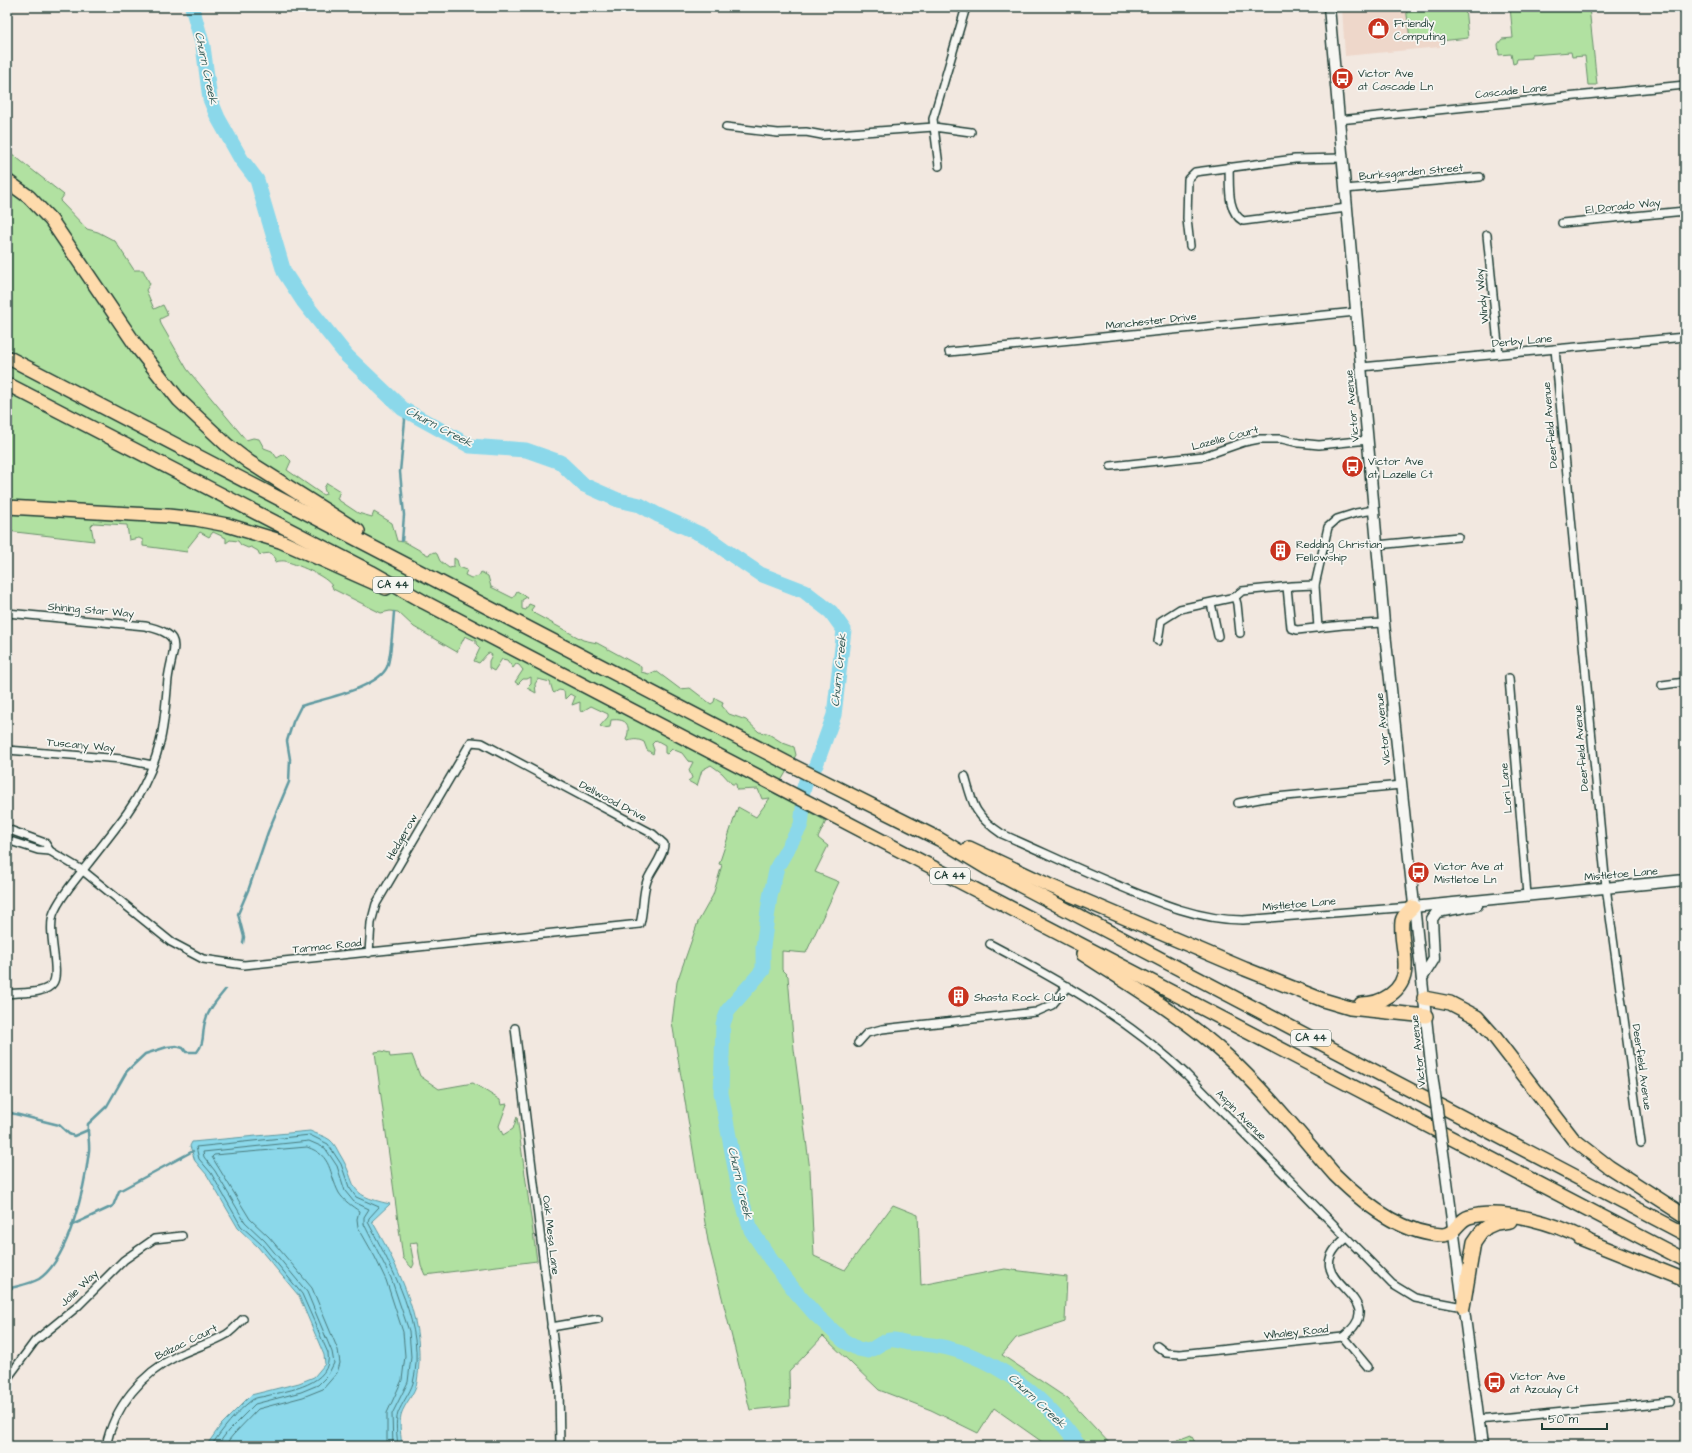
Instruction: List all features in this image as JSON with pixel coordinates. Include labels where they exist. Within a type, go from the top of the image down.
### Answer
[{"type":"highway","points":[[7,181],[28,197],[51,220],[153,369],[170,390],[198,419],[249,462],[356,530],[390,556]]},
{"type":"highway","name":"CA 44","points":[[7,357],[791,766],[939,839],[987,868],[1685,1234]]},
{"type":"highway","name":"CA 44","points":[[7,384],[371,572],[424,602],[1685,1260]]},
{"type":"highway","points":[[7,508],[168,516],[196,519],[227,525],[280,541],[369,582],[424,602]]},
{"type":"highway","points":[[939,839],[958,844],[1048,885],[1245,969],[1323,1000],[1350,1008],[1426,1016]]},
{"type":"highway","points":[[1323,1000],[1362,1004],[1375,1003],[1392,994],[1401,980],[1405,970],[1403,919],[1414,907]]},
{"type":"highway","points":[[1050,929],[1067,944],[1165,1007],[1201,1034],[1242,1071],[1335,1175],[1361,1199],[1378,1212],[1406,1226],[1442,1235],[1453,1230],[1469,1217],[1505,1215],[1543,1222],[1568,1230],[1587,1240],[1685,1280]]},
{"type":"highway","points":[[1424,998],[1450,1003],[1477,1017],[1493,1035],[1573,1138],[1609,1167],[1685,1216]]},
{"type":"highway","points":[[1463,1307],[1474,1242],[1481,1232],[1487,1227],[1504,1221],[1522,1222],[1587,1240]]},
{"type":"main road","name":"Victor Avenue","points":[[1329,7],[1384,623],[1401,785],[1432,1074],[1482,1446]]},
{"type":"main road","name":"Mistletoe Lane","points":[[1414,907],[1685,880]]},
{"type":"main road","points":[[1422,978],[1434,959],[1431,922],[1436,913],[1470,907],[1485,899]]},
{"type":"street","points":[[939,166],[933,119],[966,7]]},
{"type":"street","name":"Cascade Lane","points":[[1339,120],[1685,85]]},
{"type":"street","points":[[726,127],[778,133],[806,132],[822,135],[934,127],[971,132]]},
{"type":"street","points":[[1190,246],[1187,219],[1188,179],[1195,172],[1296,159],[1343,158]]},
{"type":"street","points":[[1229,167],[1232,206],[1237,217],[1243,220],[1347,208]]},
{"type":"street","name":"Burksgarden Street","points":[[1345,189],[1480,178]]},
{"type":"street","name":"El Dorado Way","points":[[1562,223],[1685,211]]},
{"type":"street","name":"Windy Way","points":[[1487,235],[1499,354]]},
{"type":"street","name":"Manchester Drive","points":[[949,352],[1356,312]]},
{"type":"street","name":"Derby Lane","points":[[1361,367],[1685,337]]},
{"type":"street","name":"Deerfield Avenue","points":[[1555,349],[1606,887],[1641,1143]]},
{"type":"street","name":"Lazelle Court","points":[[1111,466],[1204,456],[1244,442],[1259,439],[1282,439],[1299,443],[1319,445],[1368,440]]},
{"type":"street","points":[[1318,628],[1315,585],[1328,527],[1337,519],[1356,513],[1374,510]]},
{"type":"street","points":[[1377,545],[1458,537]]},
{"type":"street","points":[[1158,641],[1161,621],[1180,609],[1235,597],[1242,591],[1315,585]]},
{"type":"street","points":[[1287,587],[1291,628],[1297,630],[1343,625],[1384,623]]},
{"type":"street","points":[[1235,597],[1240,633]]},
{"type":"street","points":[[1211,603],[1218,636]]},
{"type":"street","name":"Shining Star Way","points":[[7,613],[145,626],[162,630],[171,636],[174,644],[174,654],[169,673],[160,741],[152,765]]},
{"type":"street","name":"Lori Lane","points":[[1509,678],[1526,895]]},
{"type":"street","points":[[1662,685],[1685,682]]},
{"type":"street","name":"Dellwood Drive","points":[[474,741],[489,747],[662,840],[663,849],[651,870],[644,890],[640,924]]},
{"type":"street","name":"Hedgerow","points":[[369,953],[371,923],[376,904],[468,744],[474,741]]},
{"type":"street","name":"Tuscany Way","points":[[7,750],[122,759],[152,765]]},
{"type":"street","points":[[7,994],[42,990],[50,987],[54,982],[56,972],[51,932],[53,914],[61,897],[127,812],[143,788],[152,765]]},
{"type":"street","name":"Mistletoe Lane","points":[[965,776],[977,813],[989,825],[1002,834],[1152,900],[1193,913],[1221,920],[1243,920],[1414,907]]},
{"type":"street","points":[[1238,803],[1265,798],[1401,785]]},
{"type":"street","name":"Tarmac Road","points":[[7,830],[45,843],[50,851]]},
{"type":"street","name":"Tarmac Road","points":[[7,840],[38,850],[50,851],[82,870],[172,942],[203,959],[244,965],[640,924]]},
{"type":"street","name":"Aspin Avenue","points":[[990,944],[1068,986],[1110,1012],[1180,1069],[1392,1284],[1408,1296],[1421,1300],[1463,1307]]},
{"type":"street","points":[[858,1043],[867,1034],[882,1029],[1036,1012],[1052,1005],[1068,986]]},
{"type":"street","name":"Oak Mesa Lane","points":[[515,1028],[559,1388],[560,1446]]},
{"type":"street","name":"Jolie Way","points":[[7,1379],[35,1341],[78,1306],[124,1260],[154,1239],[182,1236]]},
{"type":"street","name":"Whaley Road","points":[[1158,1346],[1166,1353],[1180,1354],[1343,1337],[1352,1328],[1359,1315],[1358,1309],[1352,1295],[1333,1276],[1328,1264],[1332,1251],[1346,1238]]},
{"type":"street","name":"Balzac Court","points":[[106,1446],[108,1436],[121,1407],[141,1381],[176,1356],[228,1334],[242,1319]]},
{"type":"street","points":[[551,1327],[598,1319]]},
{"type":"street","points":[[1343,1337],[1368,1367]]},
{"type":"street","points":[[1478,1420],[1670,1402]]},
{"type":"shaded area","points":[[1342,7],[1406,7],[1410,39],[1439,36],[1440,47],[1345,56]]},
{"type":"green space","points":[[1406,7],[1465,7],[1468,38],[1440,41],[1439,36],[1410,39]]},
{"type":"green space","points":[[1510,7],[1589,7],[1597,85],[1588,85],[1585,56],[1572,57],[1571,52],[1532,55],[1532,58],[1517,59],[1516,63],[1513,64],[1511,54],[1499,55],[1498,44],[1502,39],[1513,38]]},
{"type":"green space","points":[[7,150],[64,195],[60,201],[87,229],[98,232],[115,241],[134,270],[143,270],[150,284],[146,290],[154,309],[163,305],[168,315],[160,319],[161,324],[187,369],[246,440],[253,438],[259,439],[264,448],[272,451],[277,458],[284,454],[291,461],[287,470],[323,495],[326,494],[324,488],[327,483],[340,491],[337,499],[358,513],[372,517],[374,512],[392,523],[397,541],[405,542],[428,555],[434,552],[437,554],[440,561],[449,568],[454,567],[454,558],[457,560],[459,567],[467,570],[465,575],[471,578],[479,576],[481,572],[488,576],[491,587],[513,598],[517,591],[527,597],[522,600],[522,609],[526,610],[529,604],[534,606],[531,610],[535,614],[583,640],[597,643],[641,667],[641,672],[649,674],[656,671],[680,689],[690,688],[711,704],[714,702],[715,698],[723,702],[722,706],[729,714],[746,720],[759,732],[767,733],[783,743],[794,747],[796,755],[774,793],[826,821],[818,838],[828,846],[815,872],[839,882],[806,953],[782,951],[782,970],[788,976],[794,1049],[810,1170],[814,1256],[845,1270],[893,1205],[918,1215],[921,1285],[1005,1269],[1067,1277],[1065,1322],[1016,1338],[1002,1355],[1068,1399],[1112,1446],[1048,1446],[994,1408],[978,1433],[931,1410],[879,1390],[823,1336],[789,1372],[790,1406],[750,1410],[708,1241],[672,1022],[677,982],[698,922],[713,895],[722,865],[719,864],[738,807],[756,817],[770,798],[762,799],[758,789],[737,790],[736,784],[732,784],[722,773],[711,765],[702,770],[697,786],[688,781],[692,778],[689,770],[693,762],[688,761],[682,753],[672,749],[667,754],[665,753],[665,745],[656,740],[652,744],[654,750],[653,754],[647,750],[644,742],[640,740],[626,740],[628,727],[625,722],[621,720],[611,720],[610,727],[604,728],[600,726],[608,717],[608,714],[591,706],[581,712],[580,702],[572,705],[575,697],[570,694],[565,699],[564,691],[559,690],[554,693],[550,682],[538,679],[535,684],[536,693],[527,688],[531,684],[531,677],[523,679],[518,684],[515,682],[523,670],[519,665],[516,664],[513,668],[507,660],[502,659],[494,671],[489,668],[489,661],[492,655],[489,653],[479,663],[474,661],[480,648],[476,644],[476,641],[465,636],[457,652],[414,627],[398,612],[390,611],[381,613],[333,589],[327,581],[314,572],[286,561],[275,562],[276,559],[271,553],[262,554],[260,556],[258,551],[251,547],[248,548],[241,545],[238,541],[230,540],[226,543],[226,538],[213,532],[209,537],[200,532],[188,547],[187,552],[143,546],[143,540],[139,538],[129,540],[127,525],[94,523],[91,526],[94,541],[7,531]]},
{"type":"green space","points":[[382,1051],[389,1053],[390,1057],[412,1055],[420,1076],[439,1089],[473,1083],[500,1100],[501,1105],[507,1104],[499,1126],[503,1135],[513,1129],[517,1117],[537,1261],[425,1275],[421,1266],[417,1242],[410,1243],[414,1264],[412,1268],[403,1258],[375,1052]]},
{"type":"green space","points":[[1191,1435],[1197,1446],[1162,1446]]},
{"type":"water","points":[[310,1131],[326,1137],[333,1143],[359,1192],[375,1200],[390,1204],[372,1221],[392,1259],[409,1298],[415,1319],[418,1340],[419,1361],[417,1382],[414,1391],[402,1411],[400,1419],[402,1446],[206,1446],[221,1425],[251,1395],[299,1383],[314,1377],[325,1364],[324,1355],[299,1296],[258,1247],[238,1228],[207,1175],[195,1161],[190,1146],[192,1142]]},
{"type":"waterway","name":"Churn Creek","points":[[192,7],[203,46],[210,99],[218,118],[241,159],[257,180],[284,272],[303,301],[347,356],[403,409],[470,446],[526,450],[560,462],[584,485],[618,500],[640,505],[658,515],[707,537],[760,574],[804,591],[831,612],[844,630],[834,715],[816,765]]},
{"type":"waterway","points":[[402,541],[404,515],[400,472],[405,420],[403,409]]},
{"type":"waterway","points":[[243,943],[244,937],[238,914],[249,888],[268,832],[289,782],[290,759],[287,741],[293,722],[301,706],[361,687],[373,681],[382,674],[387,667],[390,656],[394,612]]},
{"type":"waterway","name":"Churn Creek","points":[[803,791],[806,781]]},
{"type":"waterway","name":"Churn Creek","points":[[803,808],[801,825],[777,867],[770,897],[763,947],[763,970],[728,1010],[723,1024],[721,1093],[739,1190],[751,1230],[771,1260],[795,1291],[815,1314],[844,1341],[858,1349],[868,1351],[892,1340],[934,1345],[959,1351],[983,1361],[1006,1373],[1026,1388],[1046,1406],[1079,1446]]},
{"type":"waterway","points":[[7,1289],[28,1284],[39,1279],[50,1269],[67,1239],[74,1221],[84,1183],[89,1151],[88,1124],[107,1106],[127,1071],[145,1054],[167,1047],[176,1046],[183,1048],[186,1052],[197,1052],[200,1049],[208,1013],[225,990]]},
{"type":"waterway","points":[[7,1112],[59,1125],[69,1134],[74,1136],[88,1130]]},
{"type":"waterway","points":[[72,1225],[113,1206],[119,1191],[193,1151]]},
{"type":"place","name":"Friendly Computing","points":[[1379,29]]},
{"type":"place","name":"Victor Ave at Cascade Ln","points":[[1342,79]]},
{"type":"place","name":"Victor Ave at Lazelle Ct","points":[[1352,467]]},
{"type":"place","name":"Redding Christian Fellowship","points":[[1281,550]]},
{"type":"place","name":"Victor Ave at Mistletoe Ln","points":[[1419,872]]},
{"type":"place","name":"Shasta Rock Club","points":[[958,997]]},
{"type":"place","name":"Victor Ave at Azoulay Ct","points":[[1495,1382]]}]
